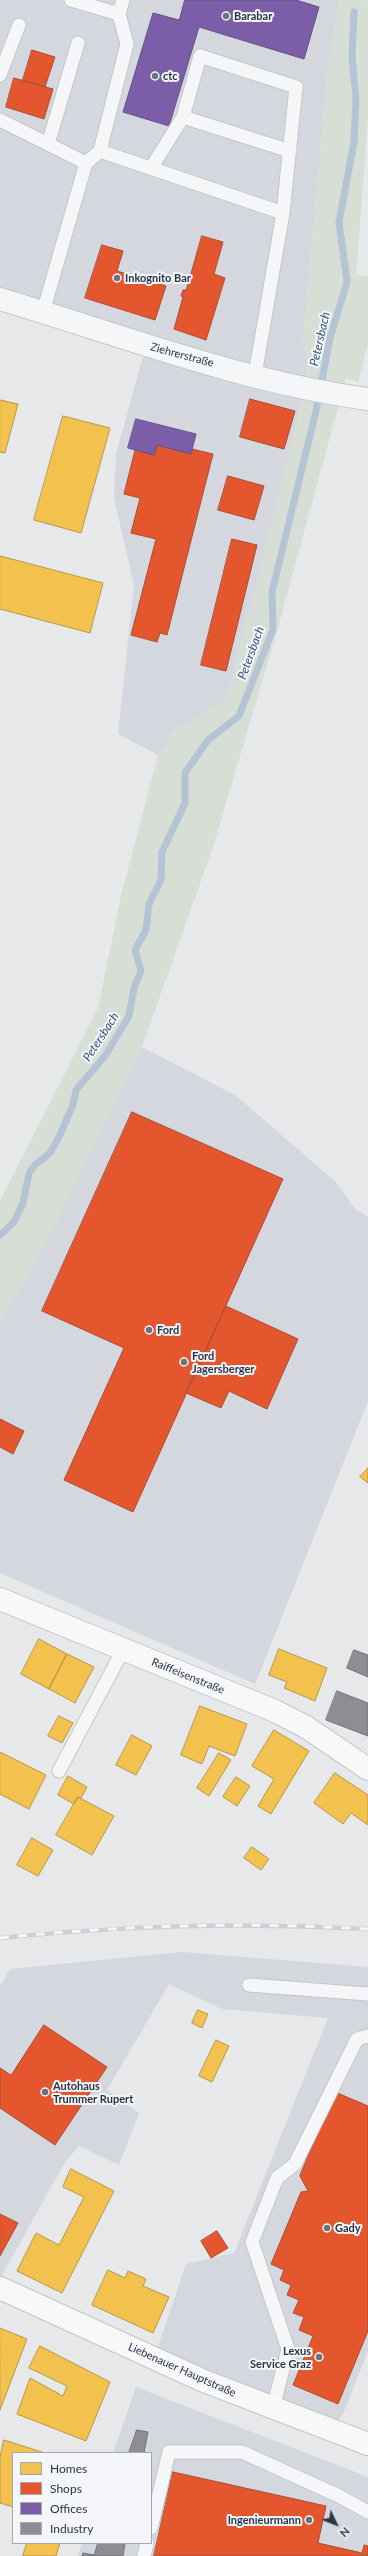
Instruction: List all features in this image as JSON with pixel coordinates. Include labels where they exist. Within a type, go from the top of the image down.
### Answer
[{"type":"street","name":"Ziehrerstraße","points":[[0,299],[146,346],[303,387],[368,399]]},
{"type":"street","name":"Raiffeisenstraße","points":[[0,1599],[275,1711],[306,1727],[368,1769]]},
{"type":"street","name":"Liebenauer Hauptstraße","points":[[0,2288],[204,2381],[368,2444]]},
{"type":"lane","points":[[71,0],[119,14]]},
{"type":"lane","points":[[43,312],[86,163],[100,151],[127,44],[119,14],[123,0]]},
{"type":"lane","points":[[0,75],[19,25]]},
{"type":"lane","points":[[48,144],[78,43]]},
{"type":"lane","points":[[151,168],[183,117],[200,56],[296,87],[283,213],[255,375]]},
{"type":"lane","points":[[183,117],[290,151]]},
{"type":"lane","points":[[0,120],[86,163]]},
{"type":"lane","points":[[100,151],[283,213]]},
{"type":"lane","points":[[59,1771],[123,1650]]},
{"type":"lane","points":[[249,1986],[368,1994]]},
{"type":"lane","points":[[273,2408],[288,2349],[252,2242],[277,2178],[294,2164],[357,2039],[368,2036]]},
{"type":"lane","points":[[152,2524],[169,2452],[242,2452],[339,2496],[368,2512]]},
{"type":"lane","points":[[144,2556],[147,2544]]},
{"type":"shaded area","points":[[0,0],[339,0],[328,68],[303,342],[308,363],[299,414],[227,700],[175,730],[158,755],[118,734],[134,585],[114,498],[116,454],[146,346],[0,299]]},
{"type":"shaded area","points":[[339,0],[367,0],[368,5],[368,117],[356,275],[368,276],[368,343],[358,382],[346,378],[276,635],[213,847],[142,1047],[51,1232],[0,1323],[0,1201],[98,1008],[121,896],[158,755],[175,730],[227,699],[299,414],[307,370],[308,363],[303,342],[328,68]]},
{"type":"shaded area","name":"Ford Jagersberger","points":[[142,1047],[235,1095],[336,1182],[355,1209],[368,1217],[368,1401],[255,1684],[0,1573],[0,1323],[51,1232]]},
{"type":"shaded area","points":[[182,1952],[368,1967],[368,2351],[343,2414],[330,2430],[154,2358],[186,2264],[234,2253],[328,2018],[222,2009],[169,1984],[107,2090],[139,2113],[119,2165],[79,2146],[65,2162],[0,2279],[0,1986],[10,1969]]},
{"type":"shaded area","points":[[136,2387],[368,2477],[368,2556],[78,2556],[82,2544],[152,2544],[152,2452],[113,2452]]},
{"type":"building: Homes","points":[[0,400],[18,404],[5,453],[0,452]]},
{"type":"building: Homes","points":[[63,416],[110,428],[81,533],[34,520]]},
{"type":"building: Homes","points":[[0,556],[103,583],[90,633],[0,609]]},
{"type":"building: Homes","points":[[368,1468],[368,1483],[360,1477]]},
{"type":"building: Homes","points":[[39,1639],[67,1654],[49,1689],[21,1674]]},
{"type":"building: Homes","points":[[279,1649],[327,1668],[315,1701],[284,1688],[287,1682],[269,1675]]},
{"type":"building: Homes","points":[[67,1654],[94,1667],[75,1703],[49,1689]]},
{"type":"building: Homes","points":[[200,1706],[247,1724],[235,1756],[209,1746],[202,1764],[181,1755]]},
{"type":"building: Homes","points":[[59,1716],[73,1723],[62,1743],[48,1736]]},
{"type":"building: Homes","points":[[274,1730],[309,1751],[271,1814],[258,1806],[274,1779],[252,1766]]},
{"type":"building: Homes","points":[[132,1735],[152,1746],[136,1775],[116,1765]]},
{"type":"building: Homes","points":[[0,1752],[46,1775],[29,1809],[0,1794]]},
{"type":"building: Homes","points":[[219,1753],[231,1760],[209,1796],[197,1788]]},
{"type":"building: Homes","points":[[335,1773],[368,1795],[368,1825],[351,1813],[343,1824],[314,1803]]},
{"type":"building: Homes","points":[[68,1776],[87,1787],[81,1798],[78,1797],[74,1804],[58,1795]]},
{"type":"building: Homes","points":[[236,1777],[250,1786],[237,1806],[223,1797]]},
{"type":"building: Homes","points":[[78,1797],[114,1816],[92,1855],[56,1835]]},
{"type":"building: Homes","points":[[32,1838],[53,1850],[38,1876],[17,1865]]},
{"type":"building: Homes","points":[[252,1847],[269,1859],[261,1870],[244,1858]]},
{"type":"building: Homes","points":[[198,2010],[208,2014],[202,2028],[192,2023]]},
{"type":"building: Homes","points":[[216,2040],[229,2046],[212,2082],[199,2076]]},
{"type":"building: Homes","points":[[71,2169],[114,2191],[62,2293],[17,2271],[36,2233],[59,2245],[84,2197],[63,2187]]},
{"type":"building: Homes","points":[[108,2270],[125,2278],[128,2271],[146,2279],[143,2286],[169,2297],[153,2333],[92,2305]]},
{"type":"building: Homes","points":[[0,2328],[27,2339],[0,2410]]},
{"type":"building: Homes","points":[[40,2346],[110,2382],[86,2441],[17,2414],[30,2378],[63,2396],[67,2386],[29,2368]]},
{"type":"building: Homes","points":[[4,2440],[42,2452],[12,2452],[12,2507],[0,2503],[0,2457]]},
{"type":"building: Homes","points":[[27,2544],[60,2544],[56,2556],[23,2556]]},
{"type":"building: Shops","points":[[32,50],[55,57],[45,87],[23,80]]},
{"type":"building: Shops","points":[[14,78],[53,89],[44,119],[6,107]]},
{"type":"building: Shops","points":[[202,236],[223,242],[214,274],[225,278],[206,340],[174,329],[183,297],[181,296],[183,290],[186,290]]},
{"type":"building: Shops","name":"Inkognito Bar","points":[[102,245],[123,251],[117,271],[166,286],[155,320],[85,298]]},
{"type":"building: Shops","points":[[250,399],[295,411],[284,449],[240,437]]},
{"type":"building: Shops","points":[[157,445],[191,454],[192,449],[213,454],[167,635],[160,633],[157,642],[131,635],[156,539],[131,533],[140,498],[124,494],[135,450],[154,455]]},
{"type":"building: Shops","points":[[228,476],[264,486],[254,520],[218,510]]},
{"type":"building: Shops","points":[[232,539],[257,545],[226,671],[201,665]]},
{"type":"building: Shops","name":"Ford","points":[[132,1112],[283,1179],[133,1512],[64,1480],[124,1348],[42,1311]]},
{"type":"building: Shops","points":[[226,1306],[298,1339],[267,1409],[229,1391],[221,1408],[186,1393]]},
{"type":"building: Shops","points":[[0,1419],[24,1431],[13,1454],[0,1447]]},
{"type":"building: Shops","name":"Autohaus Trummer Rupert","points":[[44,2025],[107,2067],[55,2145],[0,2108],[0,2068],[11,2075]]},
{"type":"building: Shops","name":"Gady","points":[[335,2092],[368,2106],[368,2331],[338,2404],[293,2385],[313,2336],[299,2330],[304,2317],[293,2313],[299,2300],[287,2295],[291,2285],[280,2280],[284,2270],[271,2264],[301,2192],[308,2191],[300,2176]]},
{"type":"building: Shops","points":[[0,2214],[18,2223],[0,2256]]},
{"type":"building: Shops","points":[[217,2231],[228,2248],[211,2258],[201,2241]]},
{"type":"building: Shops","points":[[173,2472],[326,2506],[318,2543],[362,2553],[364,2545],[368,2546],[368,2556],[154,2556]]},
{"type":"building: Offices","points":[[185,0],[296,0],[319,7],[304,59],[199,27],[169,126],[123,112],[153,13],[179,20]]},
{"type":"building: Offices","points":[[136,419],[196,434],[191,454],[157,445],[154,455],[128,448]]},
{"type":"building: Industry","points":[[354,1650],[368,1655],[368,1677],[347,1668]]},
{"type":"building: Industry","points":[[337,1691],[368,1703],[368,1736],[326,1720]]},
{"type":"building: Industry","points":[[137,2430],[148,2432],[144,2452],[129,2452]]},
{"type":"building: Industry","points":[[98,2544],[125,2544],[123,2556],[82,2556],[83,2553],[94,2555]]},
{"type":"waterway","name":"Petersbach","points":[[0,1235],[14,1222],[23,1203],[29,1173],[35,1165],[50,1153],[59,1137],[73,1105],[76,1090],[105,1056],[129,1016],[134,988],[141,971],[135,950],[146,930],[149,904],[161,880],[162,852],[185,803],[185,773],[208,740],[239,716],[273,629],[272,592],[316,411],[330,338],[347,282],[339,222],[354,142],[356,98],[352,57],[354,12]]},
{"type":"railway","points":[[0,1938],[92,1930],[184,1926],[229,1925],[368,1929]]},
{"type":"place","name":"Barabar","points":[[226,16]]},
{"type":"place","name":"ctc","points":[[155,76]]},
{"type":"place","name":"Inkognito Bar","points":[[117,278]]},
{"type":"place","name":"Ford","points":[[149,1330]]},
{"type":"place","name":"Ford Jagersberger","points":[[184,1362]]},
{"type":"place","name":"Autohaus Trummer Rupert","points":[[45,2092]]},
{"type":"place","name":"Gady","points":[[327,2228]]},
{"type":"place","name":"Lexus Service Graz","points":[[319,2357]]},
{"type":"place","name":"Ingenieurmann","points":[[309,2520]]}]
